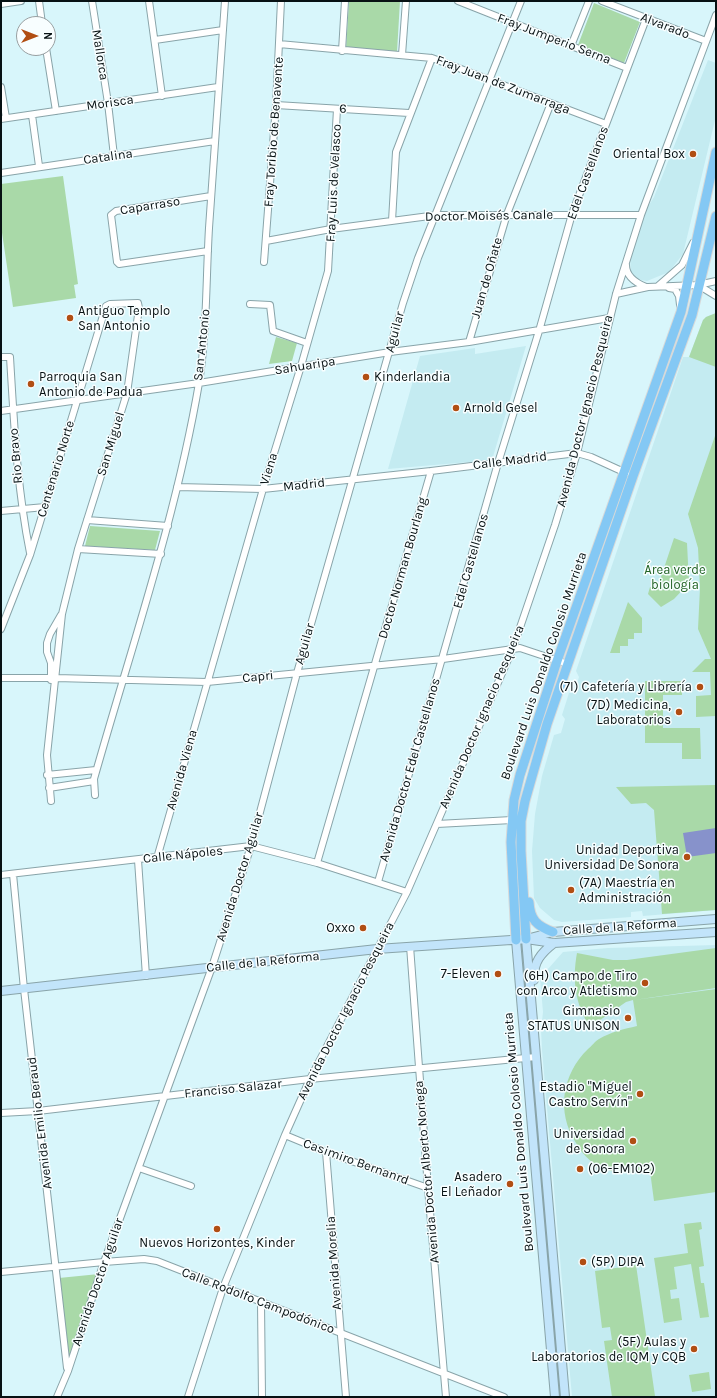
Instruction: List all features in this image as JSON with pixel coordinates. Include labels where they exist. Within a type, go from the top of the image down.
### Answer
[{"type":"main road","name":"Boulevard Luis Donaldo Colosio Murrieta","points":[[554,1397],[525,1058],[521,939],[521,821],[524,801],[547,724],[568,664],[681,312],[716,152]]},
{"type":"main road","name":"Boulevard Luis Donaldo Colosio Murrieta","points":[[565,1397],[536,1057],[521,939],[511,842],[514,800],[535,726],[557,661],[692,315],[697,298],[698,285],[716,216]]},
{"type":"main road","points":[[535,726],[535,743],[524,784],[530,916],[541,927],[554,932]]},
{"type":"main road","name":"Calle de la Reforma","points":[[1,991],[377,949],[521,939],[554,932],[716,919]]},
{"type":"main road","name":"Calle de la Reforma","points":[[521,939],[554,943],[716,932]]},
{"type":"main road","points":[[533,1028],[536,1009],[534,970],[539,956],[554,943]]},
{"type":"street","points":[[1,4],[21,1]]},
{"type":"street","points":[[38,1],[41,16]]},
{"type":"street","name":"Mallorca","points":[[92,1],[108,103],[114,156]]},
{"type":"street","points":[[148,1],[155,40],[162,96]]},
{"type":"street","name":"San Antonio","points":[[96,770],[168,526],[199,383],[205,330],[211,196],[225,1]]},
{"type":"street","name":"Fray Toribio de Benavente","points":[[264,262],[276,105],[281,1]]},
{"type":"street","points":[[342,50],[345,1]]},
{"type":"street","points":[[402,55],[406,1]]},
{"type":"street","name":"Fray Jumperio Serna","points":[[458,1],[627,68]]},
{"type":"street","name":"Aguilar","points":[[297,673],[410,281],[520,1]]},
{"type":"street","points":[[571,46],[589,1]]},
{"type":"street","name":"Alvarado","points":[[602,1],[706,42]]},
{"type":"street","name":"Avenida Doctor Ignacio Pesqueira","points":[[188,1397],[223,1288],[285,1136],[310,1080],[407,892],[513,648],[555,525],[576,453],[608,318],[641,215],[716,15]]},
{"type":"street","name":"Edel Castellanos","points":[[539,331],[572,214],[646,19]]},
{"type":"street","points":[[155,40],[223,30]]},
{"type":"street","name":"Fray Juan de Zumarraga","points":[[279,44],[432,58],[606,124]]},
{"type":"street","points":[[47,56],[56,111]]},
{"type":"street","points":[[392,221],[394,160],[397,146],[432,58]]},
{"type":"street","points":[[1,87],[3,119]]},
{"type":"street","name":"Morisca","points":[[3,119],[218,88]]},
{"type":"street","name":"Juan de Oñate","points":[[469,342],[506,214],[551,103]]},
{"type":"street","name":"6","points":[[276,105],[409,113]]},
{"type":"street","name":"Fray Luis de Velasco","points":[[330,257],[337,109]]},
{"type":"street","points":[[32,115],[39,166]]},
{"type":"street","name":"Catalina","points":[[1,173],[39,166],[215,141]]},
{"type":"street","name":"Caparraso","points":[[208,251],[119,264],[117,262],[112,215],[116,211],[211,196]]},
{"type":"street","name":"Doctor Moisés Canale","points":[[266,241],[331,229],[437,215],[641,215]]},
{"type":"street","points":[[658,286],[682,264],[689,252],[700,223]]},
{"type":"street","name":"Viena","points":[[208,682],[263,489],[301,366],[328,271],[330,257]]},
{"type":"street","points":[[626,265],[626,270],[632,280],[648,287]]},
{"type":"street","points":[[616,294],[648,287],[687,286],[716,281]]},
{"type":"street","points":[[698,285],[716,296]]},
{"type":"street","points":[[658,286],[675,289],[679,296],[681,312]]},
{"type":"street","name":"San Miguel","points":[[53,680],[62,614],[78,549],[127,393],[139,305],[137,303],[110,304],[106,306]]},
{"type":"street","points":[[250,304],[270,305],[273,331],[307,343]]},
{"type":"street","name":"Centenario Norte","points":[[1,629],[3,617],[30,555],[106,306]]},
{"type":"street","name":"Sahuaripa","points":[[1,411],[199,383],[390,352],[469,342],[608,318]]},
{"type":"street","points":[[498,463],[539,331]]},
{"type":"street","name":"Rio Bravo","points":[[1,357],[10,357],[12,409],[21,510],[30,555]]},
{"type":"street","name":"Calle Madrid","points":[[431,471],[576,453],[591,457],[629,474]]},
{"type":"street","name":"Edel Castellanos","points":[[443,658],[498,463]]},
{"type":"street","name":"Madrid","points":[[177,487],[263,489],[431,471]]},
{"type":"street","name":"Doctor Norman Bourlang","points":[[317,863],[431,471]]},
{"type":"street","points":[[1,511],[45,508]]},
{"type":"street","points":[[87,520],[168,526]]},
{"type":"street","points":[[78,549],[160,554]]},
{"type":"street","name":"San Miguel","points":[[53,680],[47,643],[50,634],[62,614]]},
{"type":"street","name":"Capri","points":[[1,678],[53,680],[124,679],[208,682],[443,658],[513,648],[524,648],[568,664]]},
{"type":"street","name":"Avenida Doctor Edel Castellanos","points":[[378,882],[443,658]]},
{"type":"street","name":"Avenida Doctor Aguilar","points":[[56,1397],[68,1371],[104,1262],[212,967],[251,846],[297,673]]},
{"type":"street","points":[[50,801],[47,755],[53,680]]},
{"type":"street","name":"Avenida Viena","points":[[157,858],[208,682]]},
{"type":"street","points":[[48,775],[96,770],[94,781],[95,795]]},
{"type":"street","points":[[49,788],[94,781]]},
{"type":"street","points":[[437,824],[512,820]]},
{"type":"street","name":"Calle Nápoles","points":[[1,875],[251,846],[317,863],[407,892]]},
{"type":"street","points":[[138,860],[146,976]]},
{"type":"street","name":"Avenida Emilio Beraud","points":[[13,874],[24,989],[68,1371]]},
{"type":"street","name":"Avenida Doctor Alberto Noriega","points":[[410,946],[428,1188],[446,1397]]},
{"type":"street","name":"Franciso Salazar","points":[[1,1113],[419,1068],[536,1057]]},
{"type":"street","name":"Casimiro Bernanrd","points":[[285,1136],[428,1188]]},
{"type":"street","name":"Avenida Morelia","points":[[326,1152],[346,1397]]},
{"type":"street","points":[[139,1168],[191,1186]]},
{"type":"street","name":"Calle Rodolfo Campodónico","points":[[1,1272],[104,1262],[150,1260],[504,1397]]},
{"type":"street","points":[[261,1302],[262,1397]]},
{"type":"shaded area","points":[[708,60],[716,63],[716,116],[683,254],[669,272],[647,281],[636,279],[631,273],[630,257],[646,210],[654,197]]},
{"type":"shaded area","points":[[716,313],[716,910],[643,916],[642,911],[631,912],[631,917],[562,922],[554,920],[540,908],[534,898],[532,851],[535,814],[542,776],[554,735],[561,733],[565,719],[562,715],[569,693],[575,692],[579,677],[576,671],[683,357],[689,357],[703,320],[706,317]]},
{"type":"shaded area","name":"Arnold Gesel","points":[[526,346],[492,460],[388,469],[420,356],[475,348],[475,354]]},
{"type":"shaded area","name":"Universidad de Sonora","points":[[716,945],[716,1397],[572,1397],[542,1050],[541,1030],[543,1012],[540,978],[563,952],[608,948]]},
{"type":"green space","points":[[349,1],[400,1],[397,52],[346,49]]},
{"type":"green space","points":[[594,3],[640,22],[624,63],[578,45]]},
{"type":"green space","points":[[63,176],[78,284],[74,285],[76,298],[13,307],[1,226],[1,184]]},
{"type":"green space","points":[[716,313],[716,367],[689,357],[703,320],[706,317]]},
{"type":"green space","points":[[276,337],[297,343],[292,361],[269,364]]},
{"type":"green space","points":[[716,433],[716,716],[696,717],[696,696],[711,695],[710,672],[692,672],[705,659],[711,659],[698,629],[700,588],[698,548],[688,514]]},
{"type":"green space","points":[[90,526],[160,531],[155,550],[85,546]]},
{"type":"green space","name":"Área verde biología","points":[[674,538],[687,543],[689,583],[674,599],[661,607],[648,594],[650,587],[657,589]]},
{"type":"green space","points":[[628,602],[642,618],[642,633],[634,633],[634,639],[628,639],[628,646],[620,646],[620,653],[610,653]]},
{"type":"green space","points":[[645,681],[682,681],[682,695],[663,695],[663,728],[700,728],[701,759],[682,759],[682,743],[645,743]]},
{"type":"green space","name":"Unidad Deportiva Universidad De Sonora","points":[[715,785],[716,910],[662,914],[654,810],[646,803],[631,804],[616,787]]},
{"type":"green space","name":"Estadio \"Miguel Castro Servín\"","points":[[716,948],[716,988],[634,1000],[716,989],[716,1192],[654,1201],[650,1171],[616,1172],[600,1167],[590,1161],[579,1148],[570,1131],[566,1119],[564,1106],[565,1094],[572,1070],[579,1059],[599,1039],[637,1026],[633,1000],[626,1002],[590,1027],[581,1010],[576,992],[575,973],[577,953],[613,960],[627,960]]},
{"type":"green space","points":[[701,1222],[702,1229],[699,1230],[704,1266],[699,1267],[701,1283],[704,1283],[709,1317],[700,1318],[691,1264],[674,1267],[677,1289],[670,1290],[671,1299],[679,1298],[682,1320],[664,1323],[654,1258],[688,1253],[684,1224]]},
{"type":"green space","points":[[636,1265],[655,1396],[612,1397],[604,1341],[612,1340],[610,1327],[602,1328],[595,1271]]},
{"type":"green space","points":[[99,1274],[69,1359],[59,1278]]},
{"type":"green space","points":[[709,1372],[711,1389],[692,1392],[689,1375]]},
{"type":"water","points":[[716,828],[716,853],[687,857],[683,833]]},
{"type":"place","name":"Oriental Box","points":[[693,154]]},
{"type":"place","name":"Antiguo Templo San Antonio","points":[[70,318]]},
{"type":"place","name":"Kinderlandia","points":[[366,377]]},
{"type":"place","name":"Parroquia San Antonio de Padua","points":[[31,384]]},
{"type":"place","name":"Arnold Gesel","points":[[456,408]]},
{"type":"place","name":"(7I) Cafetería y Librería","points":[[700,687]]},
{"type":"place","name":"(7D) Medicina, Laboratorios","points":[[679,712]]},
{"type":"place","name":"Unidad Deportiva Universidad De Sonora","points":[[687,857]]},
{"type":"place","name":"(7A) Maestría en Administración","points":[[571,890]]},
{"type":"place","name":"Oxxo","points":[[363,928]]},
{"type":"place","name":"7-Eleven","points":[[498,974]]},
{"type":"place","name":"(6H) Campo de Tiro con Arco y Atletismo","points":[[645,983]]},
{"type":"place","name":"Gimnasio STATUS UNISON","points":[[628,1018]]},
{"type":"place","name":"Estadio \"Miguel Castro Servín\"","points":[[640,1094]]},
{"type":"place","name":"Universidad de Sonora","points":[[633,1141]]},
{"type":"place","name":"(06-EM102)","points":[[580,1169]]},
{"type":"place","name":"Asadero El Leñador","points":[[510,1184]]},
{"type":"place","name":"Nuevos Horizontes, Kinder","points":[[217,1229]]},
{"type":"place","name":"(5P) DIPA","points":[[583,1262]]},
{"type":"place","name":"(5F) Aulas y Laboratorios de IQM y CQB","points":[[694,1349]]}]
